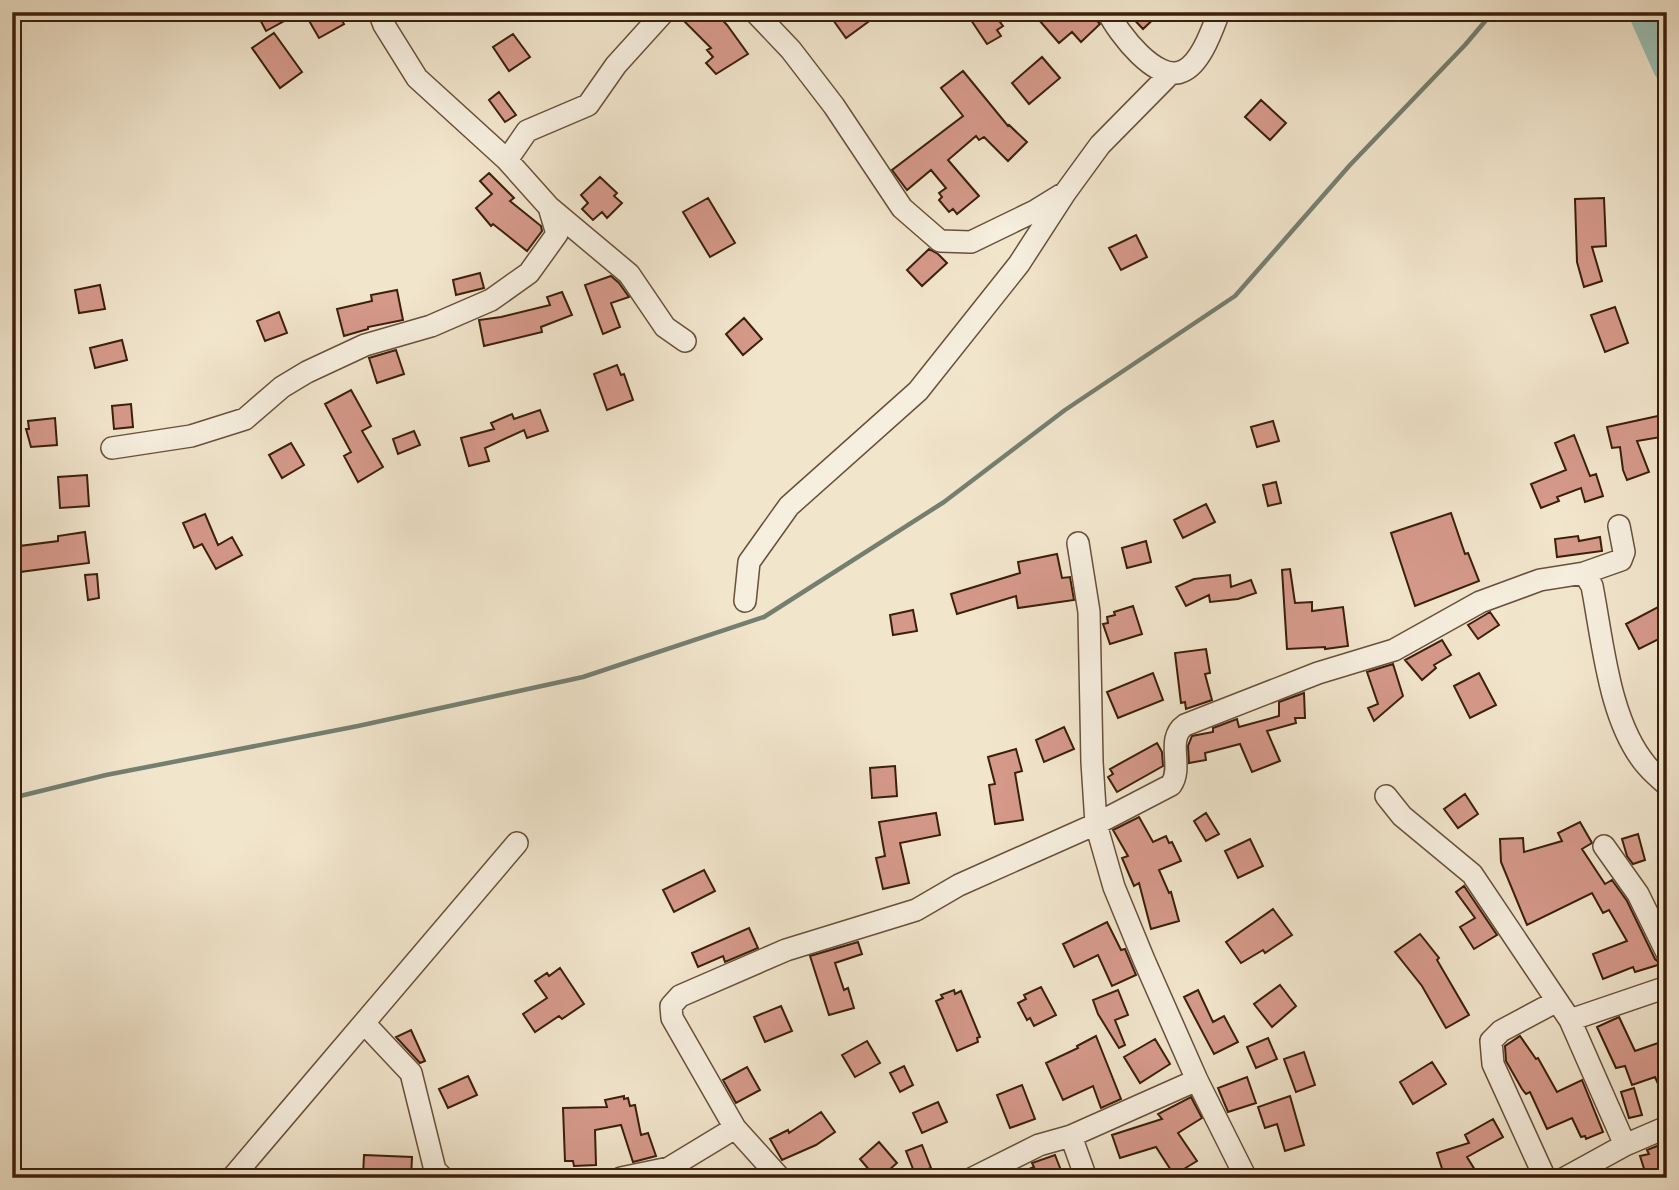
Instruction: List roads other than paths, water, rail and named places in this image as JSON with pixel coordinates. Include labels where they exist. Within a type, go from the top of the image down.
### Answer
[{"type":"street","points":[[379,12],[384,25],[417,78],[507,160],[549,207],[629,274],[665,327],[685,341]]},
{"type":"street","points":[[507,160],[527,131],[588,105],[616,65],[664,12]]},
{"type":"street","points":[[755,12],[791,50],[834,106],[902,208],[940,241],[971,242],[1065,193]]},
{"type":"street","points":[[1108,12],[1130,44],[1152,66],[1170,74]]},
{"type":"street","points":[[745,601],[749,562],[789,506],[918,391],[1019,264],[1100,145],[1170,74],[1184,71],[1202,52],[1219,12]]},
{"type":"street","points":[[112,448],[191,436],[245,419],[282,387],[307,372],[365,345],[431,326],[491,300],[529,273],[557,234],[549,207]]},
{"type":"street","points":[[780,1178],[735,1128],[672,1018],[671,1006],[680,996],[786,950],[916,910],[959,885],[1096,824],[1171,785],[1176,778],[1175,740],[1178,729],[1185,725],[1318,673],[1394,650],[1480,602],[1540,580],[1584,573],[1621,560],[1624,552],[1619,526]]},
{"type":"street","points":[[1078,544],[1090,612],[1092,762],[1096,824],[1114,887],[1197,1080],[1246,1178]]},
{"type":"street","points":[[1584,573],[1592,586],[1612,689],[1627,735],[1646,766],[1667,785]]},
{"type":"street","points":[[1386,796],[1402,816],[1472,874],[1570,1020],[1625,1145]]},
{"type":"street","points":[[232,1178],[517,843]]},
{"type":"street","points":[[1604,846],[1638,894],[1667,953]]},
{"type":"street","points":[[1570,1020],[1667,987]]},
{"type":"street","points":[[1545,1178],[1493,1064],[1491,1041],[1501,1031],[1557,1001]]},
{"type":"street","points":[[364,1023],[411,1073],[435,1170],[443,1178]]},
{"type":"street","points":[[973,1178],[1040,1144],[1071,1136],[1197,1080]]},
{"type":"street","points":[[1565,1178],[1625,1145],[1667,1127]]},
{"type":"street","points":[[621,1178],[669,1168],[735,1128]]},
{"type":"street","points":[[1071,1136],[1086,1178]]},
{"type":"waterway","points":[[12,798],[106,775],[358,726],[583,677],[764,617],[944,502],[1065,410],[1235,296],[1350,165],[1493,12]]},
{"type":"waterway","points":[[1642,12],[1667,68]]}]
